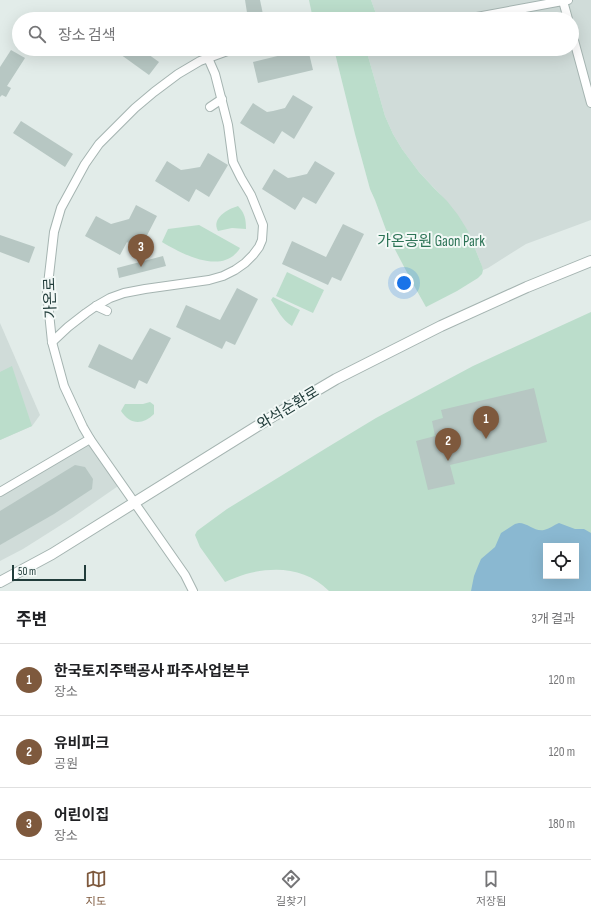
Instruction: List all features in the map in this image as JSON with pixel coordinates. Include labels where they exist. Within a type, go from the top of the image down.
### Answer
[{"type":"street","points":[[504,12],[565,1],[567,12]]},
{"type":"street","name":"가온로","points":[[193,591],[185,575],[83,427],[64,386],[52,342],[47,293],[54,232],[61,208],[85,164],[99,144],[135,108],[154,92],[178,74],[200,61],[214,56]]},
{"type":"street","points":[[578,56],[591,103]]},
{"type":"street","points":[[52,342],[68,327],[96,306],[110,298],[124,293],[209,280],[223,276],[245,263],[259,247],[262,240],[263,225],[252,195],[233,162],[228,125],[216,74],[208,58]]},
{"type":"street","points":[[210,107],[222,100]]},
{"type":"street","name":"와석순환로","points":[[0,582],[52,554],[275,415],[336,379],[441,326],[526,287],[591,261]]},
{"type":"street","points":[[96,306],[107,311]]},
{"type":"street","points":[[0,492],[90,439]]},
{"type":"shaded area","points":[[371,0],[542,0],[542,5],[568,0],[591,0],[591,220],[526,244],[483,270],[468,231],[440,194],[419,172],[393,134],[385,116],[368,56],[579,56],[579,12],[375,12]]},
{"type":"shaded area","points":[[0,323],[40,415],[32,426],[0,440]]},
{"type":"shaded area","points":[[90,439],[121,484],[72,518],[23,549],[0,561],[0,492]]},
{"type":"green space","points":[[309,0],[371,0],[375,12],[312,12]]},
{"type":"green space","name":"가온공원 Gaon Park","points":[[336,56],[368,56],[385,116],[393,134],[419,172],[447,201],[468,231],[483,270],[482,274],[478,278],[426,307],[389,238],[370,189]]},
{"type":"green space","points":[[238,206],[245,217],[246,229],[232,228],[218,231],[216,226],[219,218],[225,212]]},
{"type":"green space","points":[[199,225],[240,248],[233,256],[223,261],[213,262],[191,257],[162,242],[168,229]]},
{"type":"green space","points":[[287,272],[324,290],[313,313],[276,296]]},
{"type":"green space","points":[[273,297],[300,310],[292,326],[285,321],[278,311],[271,300]]},
{"type":"green space","points":[[591,312],[591,591],[329,591],[320,583],[301,573],[279,570],[257,571],[225,582],[200,547],[195,535],[197,531],[227,509],[376,418],[473,366]]},
{"type":"green space","points":[[12,366],[32,426],[0,440],[0,372]]},
{"type":"green space","points":[[150,402],[154,405],[154,414],[150,418],[141,422],[128,419],[121,411],[125,404],[143,404]]},
{"type":"water","points":[[519,523],[535,529],[544,530],[559,523],[575,529],[584,529],[591,533],[591,591],[471,591],[474,576],[481,559],[495,547],[501,533]]},
{"type":"building","points":[[245,0],[260,0],[263,12],[247,12]]},
{"type":"building","points":[[11,50],[12,56],[22,56],[25,58],[7,86],[11,88],[6,97],[2,95],[0,97],[0,67]]},
{"type":"building","points":[[123,56],[151,56],[159,62],[149,75]]},
{"type":"building","points":[[277,56],[310,56],[313,70],[258,83],[253,62]]},
{"type":"building","points":[[293,95],[313,107],[294,139],[282,131],[274,144],[240,123],[253,103],[267,112],[273,111],[285,108]]},
{"type":"building","points":[[21,121],[73,154],[65,167],[13,133]]},
{"type":"building","points":[[208,153],[228,165],[209,197],[196,189],[189,202],[155,181],[167,161],[181,170],[200,167]]},
{"type":"building","points":[[315,161],[335,173],[316,204],[303,197],[295,210],[262,189],[274,169],[288,178],[294,177],[307,174]]},
{"type":"building","points":[[136,205],[157,216],[140,249],[127,242],[120,255],[85,236],[96,216],[111,224],[129,219]]},
{"type":"building","points":[[343,224],[364,234],[341,281],[332,277],[328,285],[282,264],[292,241],[326,257]]},
{"type":"building","points":[[0,235],[35,247],[29,263],[0,252]]},
{"type":"building","points":[[163,256],[166,266],[119,278],[117,268]]},
{"type":"building","points":[[237,288],[258,299],[235,345],[226,341],[222,349],[176,327],[186,305],[220,320]]},
{"type":"building","points":[[150,328],[171,338],[147,384],[139,380],[135,389],[88,367],[99,344],[132,360]]},
{"type":"building","points":[[534,388],[547,442],[450,465],[455,484],[428,490],[416,441],[435,436],[432,421],[443,418],[441,410]]},
{"type":"building","points":[[75,465],[85,467],[93,479],[92,489],[54,514],[0,545],[0,511]]},
{"type":"place","name":"어린이집","points":[[141,267]]},
{"type":"place","name":"한국토지주택공사 파주사업본부","points":[[486,439]]},
{"type":"place","name":"유비파크","points":[[448,461]]}]
